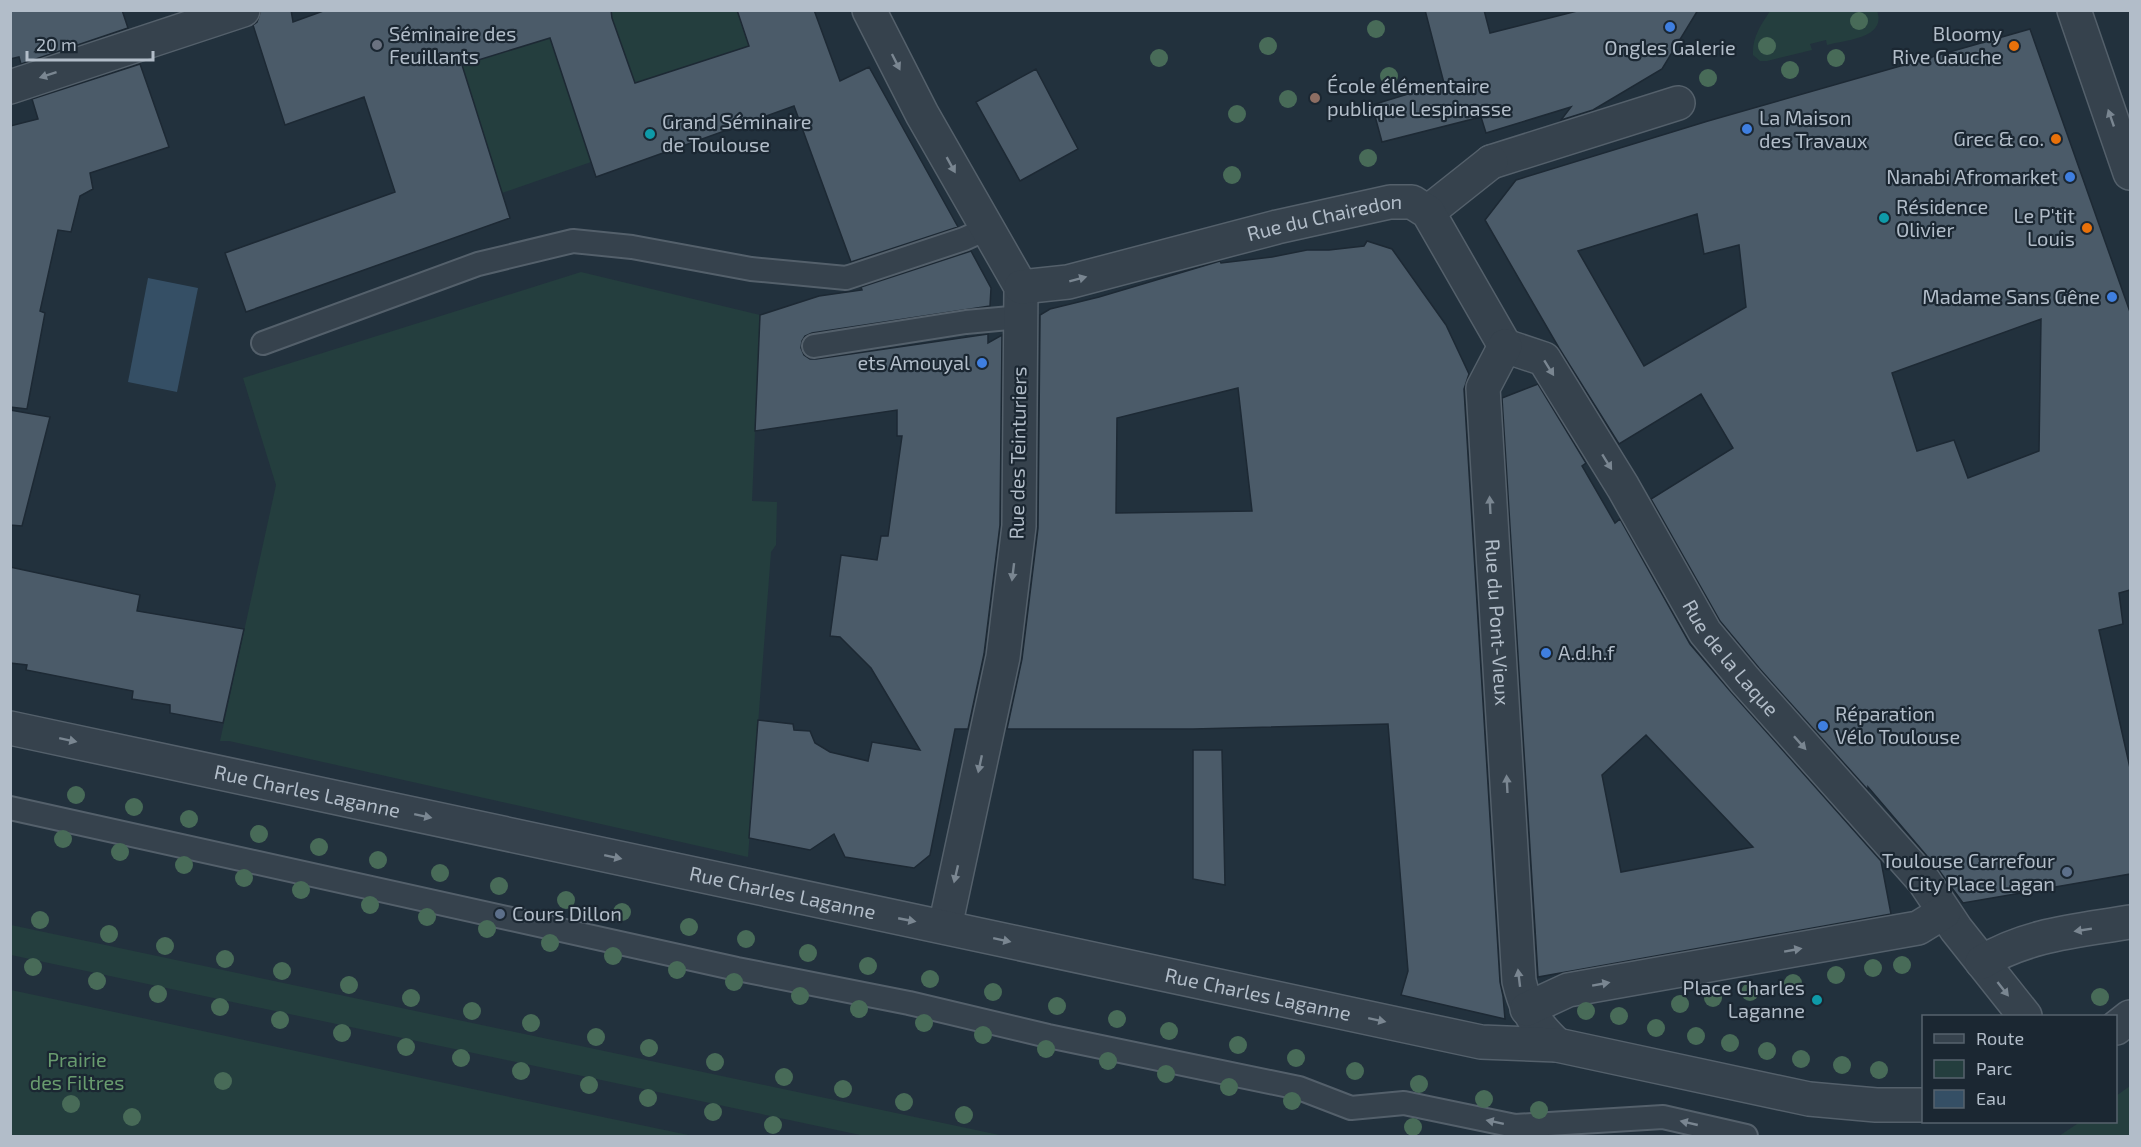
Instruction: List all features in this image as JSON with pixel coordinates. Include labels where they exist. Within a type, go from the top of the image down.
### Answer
[{"type":"street","points":[[10,87],[243,10]]},
{"type":"street","points":[[869,10],[922,114],[986,229],[1020,302]]},
{"type":"street","points":[[2074,10],[2130,173]]},
{"type":"street","name":"Rue du Chairedon","points":[[1020,302],[1068,282],[1277,227],[1390,202],[1412,202],[1428,212],[1491,162],[1678,103]]},
{"type":"street","points":[[1428,212],[1505,346]]},
{"type":"street","name":"Rue des Teinturiers","points":[[945,927],[1003,657],[1019,526],[1020,302]]},
{"type":"street","name":"Rue de la Laque","points":[[1505,346],[1544,359],[1623,487],[1705,632],[1752,689],[1924,881],[1982,962]]},
{"type":"street","name":"Rue du Pont-Vieux","points":[[1505,346],[1483,388],[1519,981],[1527,1010],[1539,1028],[1557,1045]]},
{"type":"street","name":"Rue Charles Laganne","points":[[10,728],[1481,1042],[1557,1045]]},
{"type":"street","points":[[1527,1010],[1568,990],[1918,928],[1944,912]]},
{"type":"street","points":[[2023,1015],[1982,962],[2004,948],[2035,938],[2130,922]]},
{"type":"street","points":[[2117,1027],[2130,1017]]},
{"type":"street","points":[[1557,1045],[1809,1099],[1876,1105],[1922,1105]]},
{"type":"lane","points":[[263,343],[478,264],[573,241],[632,247],[751,269],[846,278],[964,239],[986,229]]},
{"type":"lane","points":[[814,346],[966,322],[1020,302]]},
{"type":"lane","points":[[10,808],[737,969],[909,1003],[1048,1036],[1299,1088],[1351,1108],[1404,1102],[1515,1126],[1663,1117],[1746,1137]]},
{"type":"green space","points":[[609,11],[737,11],[749,46],[635,83]]},
{"type":"green space","points":[[1770,11],[1877,11],[1879,20],[1876,27],[1863,36],[1827,45],[1826,40],[1810,44],[1812,50],[1767,61],[1760,61],[1753,55],[1760,26]]},
{"type":"green space","points":[[550,38],[591,162],[502,193],[462,65]]},
{"type":"green space","points":[[581,272],[760,315],[752,501],[777,502],[776,545],[771,552],[748,857],[229,741],[220,741],[276,485],[243,378]]},
{"type":"green space","points":[[11,925],[1004,1136],[865,1136],[11,955]]},
{"type":"green space","name":"Prairie des Filtres","points":[[11,990],[522,1100],[693,1136],[11,1136]]},
{"type":"green space","points":[[2130,1086],[2130,1136],[2059,1136],[2078,1123],[2117,1123],[2117,1095]]},
{"type":"water","points":[[148,278],[198,288],[177,392],[128,382]]},
{"type":"building","points":[[10,10],[122,10],[128,28],[21,64],[19,57],[10,59]]},
{"type":"building","name":"Grand Séminaire de Toulouse","points":[[261,10],[291,10],[293,22],[326,10],[611,10],[635,83],[749,46],[737,10],[814,10],[840,81],[869,67],[958,227],[851,262],[794,106],[596,177],[550,38],[462,65],[510,218],[246,312],[225,253],[395,192],[364,97],[285,125],[253,25],[257,22]]},
{"type":"building","points":[[1425,10],[1484,10],[1490,33],[1581,10],[1698,10],[1662,69],[1593,110],[1561,120],[1571,107],[1486,133],[1481,117],[1382,142],[1372,105],[1444,83]]},
{"type":"building","points":[[2030,29],[2130,312],[2130,590],[2119,593],[2123,624],[2099,630],[2130,768],[2130,874],[1963,903],[1938,869],[1868,787],[1868,790],[1720,621],[1651,499],[1733,448],[1701,394],[1619,444],[1559,348],[1485,220],[1516,180],[1708,121]],"holes":[[[1697,214],[1704,254],[1739,245],[1746,307],[1644,366],[1578,251]],[[2041,319],[2039,451],[1968,478],[1954,440],[1917,451],[1892,373]]]},
{"type":"building","points":[[140,64],[169,147],[90,173],[93,189],[80,196],[71,232],[58,230],[40,311],[45,313],[27,409],[10,407],[10,126],[38,119],[32,99]]},
{"type":"building","points":[[1036,69],[1078,149],[1020,181],[976,102]]},
{"type":"building","points":[[1367,241],[1392,249],[1446,325],[1469,374],[1464,389],[1500,982],[1505,1019],[1401,995],[1408,971],[1388,724],[1193,729],[1007,729],[1022,659],[1038,528],[1040,315],[1050,309],[1220,261],[1221,263],[1307,250],[1364,246]],"holes":[[[1238,388],[1252,511],[1116,513],[1117,418]]]},
{"type":"building","points":[[971,251],[991,288],[990,306],[812,333],[805,336],[801,348],[804,355],[810,359],[816,359],[988,334],[988,343],[1002,335],[1000,525],[984,654],[968,729],[955,729],[930,855],[914,868],[845,857],[834,834],[810,850],[749,838],[758,720],[793,724],[794,730],[810,731],[815,743],[830,752],[868,761],[872,742],[920,750],[871,668],[840,637],[830,636],[841,555],[877,560],[881,536],[888,536],[902,436],[897,436],[897,410],[755,431],[760,315],[819,296],[862,290],[861,287]]},
{"type":"building","points":[[1538,384],[1586,463],[1582,466],[1615,523],[1620,519],[1690,644],[1881,861],[1891,914],[1538,977],[1502,398]],"holes":[[[1646,735],[1753,847],[1621,872],[1602,775]]]},
{"type":"building","points":[[10,410],[50,417],[22,526],[10,525]]},
{"type":"building","points":[[10,567],[140,595],[137,611],[244,629],[223,723],[170,713],[170,705],[132,699],[133,691],[26,670],[27,665],[10,663]]},
{"type":"building","points":[[1193,750],[1222,750],[1225,885],[1193,879]]},
{"type":"place","name":"Ongles Galerie","points":[[1670,27]]},
{"type":"place","name":"Séminaire des Feuillants","points":[[377,45]]},
{"type":"place","name":"Bloomy Rive Gauche","points":[[2014,46]]},
{"type":"place","name":"École élémentaire publique Lespinasse","points":[[1315,98]]},
{"type":"place","name":"La Maison des Travaux","points":[[1747,129]]},
{"type":"place","name":"Grand Séminaire de Toulouse","points":[[650,134]]},
{"type":"place","name":"Grec & co.","points":[[2056,139]]},
{"type":"place","name":"Nanabi Afromarket","points":[[2070,177]]},
{"type":"place","name":"Résidence Olivier","points":[[1884,218]]},
{"type":"place","name":"Le P'tit Louis","points":[[2087,228]]},
{"type":"place","name":"Madame Sans Gêne","points":[[2112,297]]},
{"type":"place","name":"ets Amouyal","points":[[982,363]]},
{"type":"place","name":"A.d.h.f","points":[[1546,653]]},
{"type":"place","name":"Réparation Vélo Toulouse","points":[[1823,726]]},
{"type":"place","name":"Toulouse Carrefour City Place Lagan","points":[[2067,872]]},
{"type":"place","name":"Cours Dillon","points":[[500,914]]},
{"type":"place","name":"Place Charles Laganne","points":[[1817,1000]]}]
